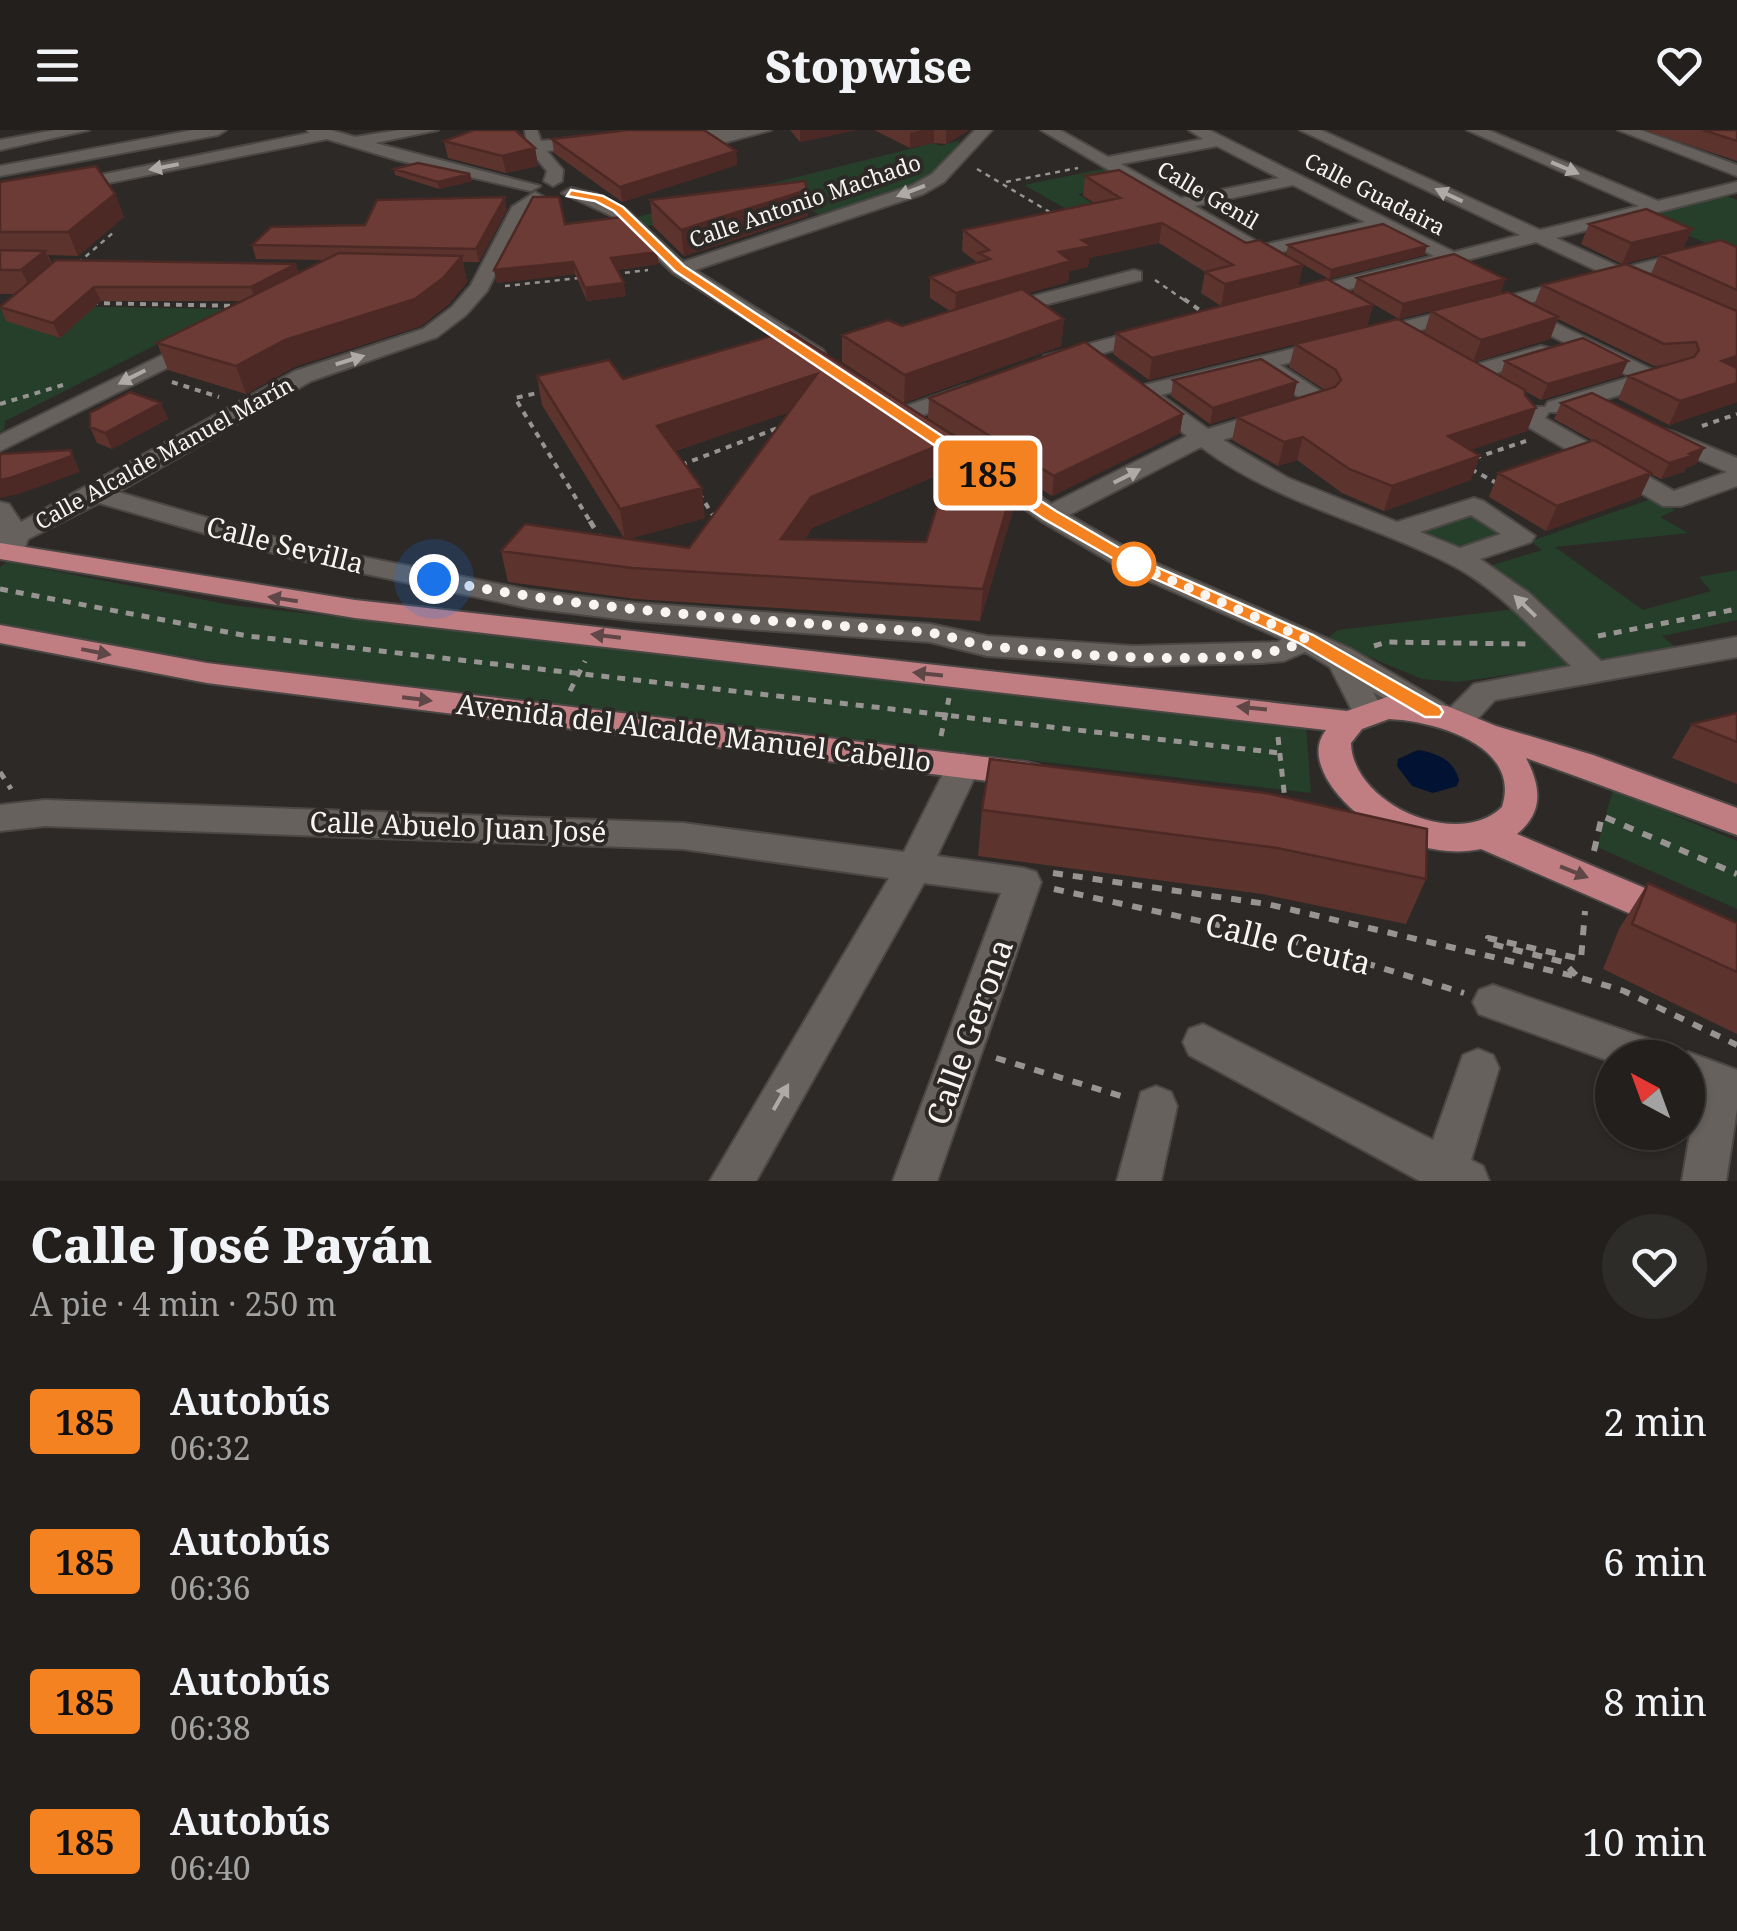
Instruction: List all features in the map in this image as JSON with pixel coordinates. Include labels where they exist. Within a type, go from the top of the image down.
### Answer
[{"type":"main road","points":[[9,547],[356,609],[1276,711],[1358,717],[1387,708],[1457,722],[1581,763],[1737,822]]},
{"type":"main road","name":"Avenida del Alcalde Manuel Cabello","points":[[0,634],[207,672],[1058,778]]},
{"type":"main road","points":[[1358,717],[1336,739],[1334,759],[1343,782],[1362,803],[1390,822]]},
{"type":"main road","points":[[1338,815],[1390,822],[1438,837],[1484,835],[1506,825],[1519,810],[1523,791],[1510,761],[1457,722]]},
{"type":"main road","points":[[1484,835],[1737,944]]},
{"type":"street","points":[[10,139],[80,130]]},
{"type":"street","points":[[353,142],[430,130]]},
{"type":"street","points":[[715,134],[763,130]]},
{"type":"street","name":"Calle Genil","points":[[1049,130],[1427,346]]},
{"type":"street","name":"Calle Guadaira","points":[[1197,130],[1532,298]]},
{"type":"street","points":[[1308,130],[1655,290]]},
{"type":"street","points":[[1475,130],[1656,207]]},
{"type":"street","points":[[1626,130],[1737,171]]},
{"type":"street","points":[[0,171],[214,131],[229,154]]},
{"type":"street","name":"Calle Antonio Machado","points":[[678,267],[918,190],[938,178],[980,131]]},
{"type":"street","points":[[0,200],[322,132],[540,188],[574,186],[571,193],[599,198],[618,209],[678,267],[830,365]]},
{"type":"street","points":[[10,139],[32,165],[46,191]]},
{"type":"street","points":[[533,139],[555,170],[540,188]]},
{"type":"street","points":[[533,139],[608,139]]},
{"type":"street","points":[[1106,162],[1220,141]]},
{"type":"street","points":[[1180,204],[1296,180]]},
{"type":"street","name":"Calle Alcalde Manuel Marín","points":[[9,547],[303,376],[420,338],[459,312],[520,208],[540,188]]},
{"type":"street","points":[[1269,304],[1732,191]]},
{"type":"street","points":[[1129,381],[1260,362],[1507,305],[1714,251],[1627,214]]},
{"type":"street","points":[[1260,251],[1383,223]]},
{"type":"street","points":[[970,320],[1022,303],[1140,275]]},
{"type":"street","points":[[1022,303],[1204,437],[1279,483],[1459,558],[1519,599],[1596,673]]},
{"type":"street","points":[[1507,305],[1578,342],[1662,374],[1588,397],[1546,422]]},
{"type":"street","points":[[1030,369],[1085,349],[1212,318]]},
{"type":"street","points":[[0,444],[222,331]]},
{"type":"street","points":[[1578,342],[1464,368],[1672,501],[1737,477]]},
{"type":"street","points":[[1050,515],[1204,437],[1320,402],[1260,362]]},
{"type":"street","points":[[903,415],[994,382]]},
{"type":"street","points":[[1588,397],[1620,413]]},
{"type":"street","points":[[881,400],[930,434]]},
{"type":"street","points":[[1652,430],[1737,467]]},
{"type":"street","points":[[957,452],[1050,515],[1134,564],[1306,639],[1353,653],[1457,722],[1486,690],[1737,647]]},
{"type":"street","name":"Calle Sevilla","points":[[97,494],[294,551],[529,598],[636,612],[930,633],[987,646],[1133,656],[1262,654],[1284,651],[1306,639]]},
{"type":"street","points":[[1395,531],[1474,506],[1522,536],[1459,558]]},
{"type":"street","points":[[0,510],[9,547]]},
{"type":"street","points":[[1353,653],[1358,717]]},
{"type":"street","points":[[732,1181],[915,866],[963,766]]},
{"type":"street","name":"Calle Abuelo Juan José","points":[[0,818],[45,813],[611,832],[735,842],[915,866]]},
{"type":"street","points":[[915,866],[1023,882]]},
{"type":"street","name":"Calle Gerona","points":[[915,1181],[966,1049],[1023,882]]},
{"type":"street","points":[[1493,1002],[1601,1040]]},
{"type":"street","points":[[1203,1042],[1452,1177],[1478,1068]]},
{"type":"street","points":[[1704,1181],[1720,1072]]},
{"type":"street","points":[[1139,1181],[1156,1106]]},
{"type":"path","points":[[956,158],[1003,182],[1066,223]]},
{"type":"path","points":[[1003,182],[1106,162]]},
{"type":"path","points":[[76,264],[114,232]]},
{"type":"path","points":[[615,274],[678,267]]},
{"type":"path","points":[[1140,275],[1212,318]]},
{"type":"path","points":[[480,277],[581,278]]},
{"type":"path","points":[[77,302],[250,306]]},
{"type":"path","points":[[140,372],[246,406]]},
{"type":"path","points":[[548,390],[515,398],[606,546]]},
{"type":"path","points":[[1517,480],[1498,486],[1461,462],[1546,422]]},
{"type":"path","points":[[679,466],[783,426]]},
{"type":"path","points":[[690,482],[713,512],[714,520]]},
{"type":"path","points":[[0,589],[248,636],[1280,753]]},
{"type":"path","points":[[1353,653],[1386,642],[1562,643],[1737,608]]},
{"type":"path","points":[[1578,977],[1563,962],[1488,943],[1488,938],[1581,959],[1587,877],[1602,816],[1737,874]]},
{"type":"path","points":[[1023,882],[1042,871],[1267,904],[1578,977],[1624,991],[1720,1072]]},
{"type":"path","name":"Calle Ceuta","points":[[1023,882],[1296,942],[1493,1002]]},
{"type":"path","points":[[966,1049],[1156,1106]]},
{"type":"green space","points":[[960,140],[950,157],[920,182],[825,218],[804,206],[647,226],[637,217],[934,143],[940,146]]},
{"type":"green space","points":[[1107,168],[1133,183],[1078,194],[1109,214],[1084,219],[1024,185]]},
{"type":"green space","points":[[1724,195],[1737,200],[1737,256],[1642,216]]},
{"type":"green space","points":[[0,305],[227,309],[5,421],[0,432]]},
{"type":"green space","points":[[1654,498],[1675,510],[1660,517],[1688,533],[1555,547],[1643,610],[1711,591],[1699,577],[1737,570],[1737,620],[1662,636],[1679,650],[1613,661],[1590,655],[1486,567],[1542,550],[1531,541]]},
{"type":"green space","points":[[1473,510],[1515,536],[1457,553],[1407,532]]},
{"type":"green space","points":[[7,562],[231,605],[1306,726],[1311,793],[324,678],[103,644],[0,623],[0,567]]},
{"type":"green space","points":[[1515,609],[1576,665],[1457,682],[1422,679],[1326,639],[1338,630]]},
{"type":"green space","points":[[1613,790],[1737,841],[1737,909],[1597,847]]},
{"type":"water","points":[[1418,750],[1449,763],[1457,773],[1457,786],[1433,793],[1412,786],[1397,766],[1398,759]]},
{"type":"building","points":[[474,130],[515,130],[535,148],[502,156],[444,141]]},
{"type":"building","points":[[628,130],[704,130],[736,151],[620,187],[552,139]]},
{"type":"building","points":[[1703,130],[1737,130],[1737,141]]},
{"type":"building","points":[[418,163],[470,174],[438,182],[394,169]]},
{"type":"building","points":[[96,166],[115,194],[68,232],[0,232],[0,182]]},
{"type":"building","points":[[1119,170],[1246,243],[1259,240],[1303,265],[1225,284],[1205,272],[1233,265],[1162,223],[1082,240],[1091,246],[1059,252],[1071,261],[956,293],[930,277],[990,259],[979,253],[989,250],[963,230],[1120,198],[1085,176]]},
{"type":"building","points":[[805,181],[807,190],[681,230],[650,200]]},
{"type":"building","points":[[505,197],[476,249],[252,245],[271,227],[365,225],[377,200]]},
{"type":"building","points":[[533,197],[559,197],[565,224],[622,217],[657,252],[611,258],[624,283],[585,288],[573,262],[494,270]]},
{"type":"building","points":[[1646,209],[1692,229],[1631,243],[1589,224]]},
{"type":"building","points":[[1383,224],[1427,246],[1331,270],[1288,245]]},
{"type":"building","points":[[1721,240],[1737,247],[1737,290],[1659,255]]},
{"type":"building","points":[[0,250],[45,251],[21,270],[0,270]]},
{"type":"building","points":[[339,253],[462,256],[443,278],[415,299],[285,340],[236,366],[157,343]]},
{"type":"building","points":[[1454,254],[1505,279],[1403,304],[1357,278]]},
{"type":"building","points":[[56,260],[296,264],[251,287],[94,287],[53,323],[0,307]]},
{"type":"building","points":[[1626,264],[1737,311],[1737,356],[1722,361],[1737,368],[1737,383],[1680,401],[1628,376],[1694,357],[1699,350],[1696,342],[1664,344],[1542,285]]},
{"type":"building","points":[[1327,279],[1373,305],[1152,358],[1116,333]]},
{"type":"building","points":[[1022,289],[1064,319],[905,375],[842,335],[888,320],[902,326]]},
{"type":"building","points":[[1508,292],[1558,317],[1481,340],[1431,311]]},
{"type":"building","points":[[1398,319],[1525,390],[1536,408],[1448,436],[1480,456],[1392,486],[1349,469],[1303,437],[1284,442],[1237,417],[1335,387],[1341,380],[1336,370],[1295,344]]},
{"type":"building","points":[[789,331],[957,438],[811,497],[781,539],[926,542],[958,439],[1016,477],[983,589],[632,568],[501,551],[525,524],[689,548],[817,374],[657,426],[702,488],[620,509],[537,376],[609,360],[623,379]]},
{"type":"building","points":[[1583,338],[1628,361],[1548,384],[1505,361]]},
{"type":"building","points":[[1085,342],[1183,414],[1054,476],[929,398]]},
{"type":"building","points":[[1261,359],[1297,382],[1213,408],[1173,380]]},
{"type":"building","points":[[130,392],[161,403],[105,433],[90,427],[90,413]]},
{"type":"building","points":[[1592,393],[1704,448],[1669,463],[1561,403]]},
{"type":"building","points":[[1594,440],[1651,473],[1557,506],[1498,473]]},
{"type":"building","points":[[71,450],[72,456],[0,480],[0,454]]},
{"type":"building","points":[[1737,713],[1737,742],[1692,724]]},
{"type":"building","points":[[990,759],[1266,793],[1427,829],[1426,879],[1277,848],[982,810]]},
{"type":"building","points":[[1648,883],[1737,923],[1737,972],[1632,924]]},
{"type":"bus line","name":"185","points":[[571,193],[606,201],[630,218],[680,269],[1101,546],[1340,656],[1432,712]]},
{"type":"route","points":[[434,579],[529,598],[636,612],[930,633],[987,646],[1054,651],[1172,657],[1262,654],[1284,651],[1306,639],[1134,564]]}]
